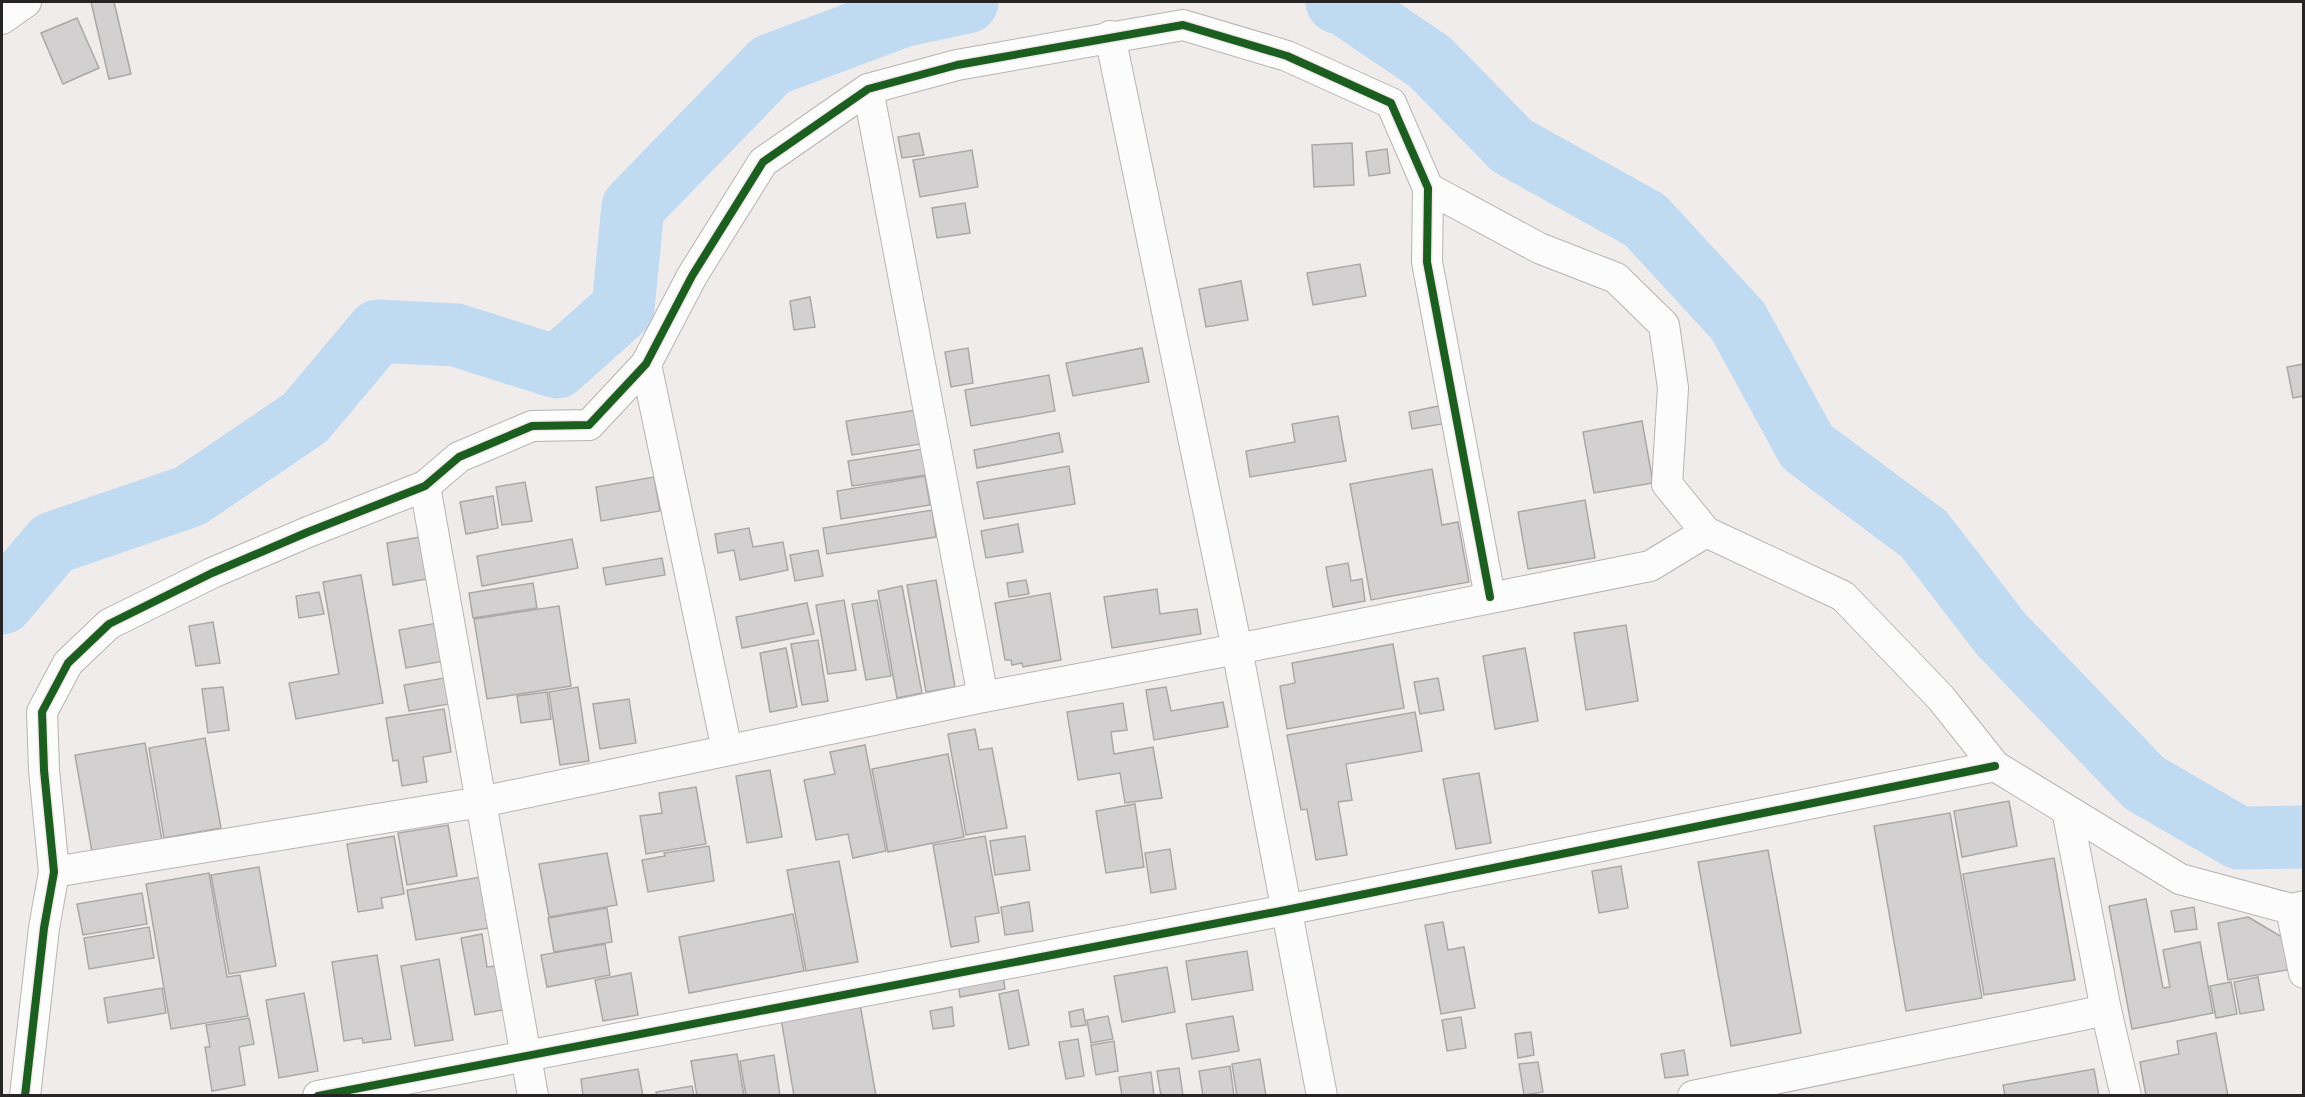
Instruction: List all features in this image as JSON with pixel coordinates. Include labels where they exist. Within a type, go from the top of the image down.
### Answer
[{"type":"street","points":[[2,19],[26,2]]},
{"type":"street","points":[[25,1095],[44,928],[54,872],[44,770],[42,712],[68,663],[110,624],[212,573],[308,531],[425,486],[459,457],[532,426],[589,425],[646,364],[692,276],[763,162],[868,89],[957,65],[1110,36],[1183,25],[1287,56],[1391,103],[1428,188],[1427,262],[1490,597]]},
{"type":"street","points":[[1110,36],[1237,649],[1322,1095]]},
{"type":"street","points":[[868,89],[983,697]]},
{"type":"street","points":[[1428,188],[1539,248],[1616,278],[1664,325],[1673,388],[1666,484],[1706,532],[1843,596],[1941,698],[1995,766],[2180,879],[2297,907],[2304,973]]},
{"type":"street","points":[[646,364],[727,750]]},
{"type":"street","points":[[425,486],[533,1095]]},
{"type":"street","points":[[54,872],[481,802],[983,697],[1237,649],[1650,566],[1706,532]]},
{"type":"street","points":[[318,1095],[1286,910],[1995,766]]},
{"type":"street","points":[[2067,810],[2106,1010],[2126,1095]]},
{"type":"street","points":[[1694,1095],[2106,1010]]},
{"type":"building","points":[[91,2],[114,2],[131,74],[109,79]]},
{"type":"building","points":[[77,18],[99,68],[63,84],[41,33]]},
{"type":"building","points":[[919,133],[924,155],[902,158],[898,137]]},
{"type":"building","points":[[1352,143],[1354,185],[1314,187],[1312,145]]},
{"type":"building","points":[[1387,149],[1390,173],[1369,176],[1366,152]]},
{"type":"building","points":[[972,150],[978,187],[920,197],[913,160]]},
{"type":"building","points":[[965,203],[970,233],[937,238],[932,208]]},
{"type":"building","points":[[1360,264],[1366,296],[1313,305],[1307,273]]},
{"type":"building","points":[[1241,281],[1248,320],[1206,327],[1199,289]]},
{"type":"building","points":[[810,297],[815,327],[794,330],[790,301]]},
{"type":"building","points":[[968,348],[973,383],[951,387],[945,352]]},
{"type":"building","points":[[1142,348],[1149,382],[1073,396],[1066,363]]},
{"type":"building","points":[[2304,364],[2304,396],[2293,398],[2287,367]]},
{"type":"building","points":[[1049,375],[1055,411],[971,426],[965,390]]},
{"type":"building","points":[[1439,406],[1442,424],[1412,429],[1409,412]]},
{"type":"building","points":[[916,410],[921,444],[852,455],[846,421]]},
{"type":"building","points":[[1338,416],[1346,461],[1250,477],[1246,451],[1295,442],[1292,424]]},
{"type":"building","points":[[1642,421],[1653,483],[1594,493],[1583,432]]},
{"type":"building","points":[[1059,433],[1063,452],[977,468],[974,450]]},
{"type":"building","points":[[923,449],[927,475],[852,486],[848,461]]},
{"type":"building","points":[[1069,466],[1075,504],[984,519],[977,482]]},
{"type":"building","points":[[1432,469],[1442,525],[1458,522],[1469,582],[1371,600],[1350,484]]},
{"type":"building","points":[[925,476],[930,505],[841,519],[837,491]]},
{"type":"building","points":[[654,477],[660,511],[601,521],[596,487]]},
{"type":"building","points":[[525,482],[532,521],[502,525],[496,487]]},
{"type":"building","points":[[493,496],[498,528],[466,534],[460,502]]},
{"type":"building","points":[[1585,500],[1595,558],[1528,569],[1518,512]]},
{"type":"building","points":[[932,510],[936,537],[827,554],[823,528]]},
{"type":"building","points":[[1018,524],[1023,552],[986,558],[981,531]]},
{"type":"building","points":[[749,528],[753,547],[783,542],[788,570],[740,580],[734,550],[718,553],[715,534]]},
{"type":"building","points":[[426,536],[432,578],[393,585],[387,543]]},
{"type":"building","points":[[572,539],[578,568],[482,586],[477,556]]},
{"type":"building","points":[[818,550],[823,576],[795,581],[790,555]]},
{"type":"building","points":[[662,558],[665,575],[606,585],[603,568]]},
{"type":"building","points":[[1348,563],[1351,581],[1362,579],[1365,601],[1333,607],[1326,567]]},
{"type":"building","points":[[361,575],[383,703],[296,719],[289,683],[339,674],[323,582]]},
{"type":"building","points":[[936,580],[955,687],[926,692],[907,585]]},
{"type":"building","points":[[1026,580],[1029,594],[1009,597],[1007,583]]},
{"type":"building","points":[[533,583],[537,608],[473,618],[469,593]]},
{"type":"building","points":[[902,586],[922,693],[897,698],[878,591]]},
{"type":"building","points":[[1157,589],[1160,614],[1197,609],[1201,634],[1112,648],[1104,597]]},
{"type":"building","points":[[319,592],[324,614],[299,618],[296,596]]},
{"type":"building","points":[[1050,593],[1061,660],[1023,667],[1022,663],[1012,665],[1011,660],[1005,660],[995,603]]},
{"type":"building","points":[[844,600],[856,670],[828,674],[816,605]]},
{"type":"building","points":[[877,600],[891,676],[866,680],[852,604]]},
{"type":"building","points":[[807,603],[814,634],[742,648],[736,617]]},
{"type":"building","points":[[559,606],[571,686],[487,699],[474,619]]},
{"type":"building","points":[[213,622],[220,663],[196,666],[189,626]]},
{"type":"building","points":[[437,623],[444,661],[406,668],[399,630]]},
{"type":"building","points":[[1626,625],[1638,701],[1586,710],[1574,633]]},
{"type":"building","points":[[818,640],[828,701],[802,705],[791,644]]},
{"type":"building","points":[[1393,644],[1404,708],[1287,729],[1280,686],[1295,683],[1292,663]]},
{"type":"building","points":[[786,648],[797,707],[770,712],[760,653]]},
{"type":"building","points":[[1525,648],[1538,721],[1495,729],[1483,656]]},
{"type":"building","points":[[450,677],[455,703],[409,711],[404,685]]},
{"type":"building","points":[[1438,678],[1444,710],[1420,714],[1414,682]]},
{"type":"building","points":[[223,687],[229,730],[208,733],[202,689]]},
{"type":"building","points":[[578,687],[589,761],[560,765],[549,692]]},
{"type":"building","points":[[1166,687],[1171,711],[1223,702],[1228,727],[1154,740],[1146,690]]},
{"type":"building","points":[[547,692],[551,719],[521,723],[517,696]]},
{"type":"building","points":[[629,699],[636,743],[600,749],[593,704]]},
{"type":"building","points":[[1123,703],[1127,730],[1111,732],[1114,754],[1153,747],[1162,798],[1125,803],[1120,773],[1078,780],[1067,712]]},
{"type":"building","points":[[444,709],[451,752],[423,757],[427,782],[402,786],[398,760],[393,761],[386,718]]},
{"type":"building","points":[[1415,712],[1422,751],[1346,764],[1352,800],[1338,802],[1347,855],[1316,860],[1307,809],[1301,810],[1287,735]]},
{"type":"building","points":[[975,729],[979,750],[992,748],[1007,828],[966,835],[948,734]]},
{"type":"building","points":[[205,738],[221,828],[164,838],[149,748]]},
{"type":"building","points":[[145,743],[162,840],[92,852],[75,755]]},
{"type":"building","points":[[865,745],[886,851],[853,858],[848,834],[816,840],[804,780],[835,774],[830,752]]},
{"type":"building","points":[[948,754],[964,837],[888,852],[872,769]]},
{"type":"building","points":[[770,770],[782,837],[747,843],[736,776]]},
{"type":"building","points":[[1479,773],[1491,843],[1456,849],[1443,779]]},
{"type":"building","points":[[696,787],[706,844],[646,854],[640,816],[662,813],[659,793]]},
{"type":"building","points":[[2009,801],[2017,846],[1962,857],[1954,811]]},
{"type":"building","points":[[1135,804],[1144,867],[1106,873],[1096,811]]},
{"type":"building","points":[[1950,813],[1982,998],[1906,1011],[1874,826]]},
{"type":"building","points":[[448,825],[457,876],[407,885],[398,833]]},
{"type":"building","points":[[394,836],[404,894],[381,898],[383,908],[358,912],[347,844]]},
{"type":"building","points":[[985,836],[999,913],[975,917],[979,942],[951,947],[933,845]]},
{"type":"building","points":[[1025,836],[1030,870],[995,875],[990,841]]},
{"type":"building","points":[[709,846],[714,881],[648,892],[642,860],[665,856],[664,853]]},
{"type":"building","points":[[1170,849],[1176,889],[1151,893],[1145,853]]},
{"type":"building","points":[[1768,850],[1801,1033],[1731,1046],[1698,862]]},
{"type":"building","points":[[607,853],[617,905],[549,917],[539,864]]},
{"type":"building","points":[[2054,858],[2075,980],[1984,995],[1963,874]]},
{"type":"building","points":[[839,861],[858,962],[806,971],[787,870]]},
{"type":"building","points":[[1621,866],[1628,908],[1599,913],[1592,871]]},
{"type":"building","points":[[259,867],[276,966],[229,974],[211,875]]},
{"type":"building","points":[[209,873],[227,977],[240,975],[248,1016],[171,1029],[146,884]]},
{"type":"building","points":[[480,877],[489,928],[416,940],[407,890]]},
{"type":"building","points":[[142,893],[147,924],[83,935],[77,904]]},
{"type":"building","points":[[2146,899],[2163,988],[2170,987],[2163,950],[2200,942],[2213,1013],[2132,1029],[2109,906]]},
{"type":"building","points":[[1029,902],[1033,931],[1005,935],[1001,907]]},
{"type":"building","points":[[2194,907],[2197,929],[2175,932],[2171,911]]},
{"type":"building","points":[[607,908],[612,942],[554,952],[548,918]]},
{"type":"building","points":[[793,914],[804,971],[689,993],[679,937]]},
{"type":"building","points":[[2248,917],[2287,940],[2292,969],[2228,980],[2218,923]]},
{"type":"building","points":[[1443,922],[1448,950],[1464,947],[1475,1008],[1441,1014],[1425,925]]},
{"type":"building","points":[[149,927],[154,958],[89,969],[84,938]]},
{"type":"building","points":[[482,934],[487,967],[496,966],[503,1010],[475,1015],[461,938]]},
{"type":"building","points":[[605,944],[610,975],[547,987],[541,955]]},
{"type":"building","points":[[1247,951],[1253,990],[1192,1000],[1186,961]]},
{"type":"building","points":[[377,955],[391,1039],[363,1043],[362,1038],[344,1041],[332,962]]},
{"type":"building","points":[[439,959],[453,1040],[415,1046],[401,966]]},
{"type":"building","points":[[1167,967],[1175,1012],[1122,1022],[1114,976]]},
{"type":"building","points":[[631,973],[638,1015],[603,1021],[595,980]]},
{"type":"building","points":[[1003,975],[1005,989],[960,997],[958,982]]},
{"type":"building","points":[[2258,977],[2264,1010],[2240,1014],[2234,982]]},
{"type":"building","points":[[2231,982],[2237,1014],[2216,1018],[2210,986]]},
{"type":"building","points":[[162,988],[166,1013],[108,1023],[104,998]]},
{"type":"building","points":[[1018,990],[1029,1045],[1009,1049],[999,994]]},
{"type":"building","points":[[304,993],[318,1071],[279,1078],[266,1000]]},
{"type":"building","points":[[860,1004],[876,1096],[794,1096],[781,1018]]},
{"type":"building","points":[[952,1007],[954,1026],[933,1029],[930,1011]]},
{"type":"building","points":[[1083,1009],[1086,1025],[1071,1027],[1069,1012]]},
{"type":"building","points":[[1108,1016],[1113,1039],[1091,1043],[1087,1020]]},
{"type":"building","points":[[1233,1016],[1239,1051],[1192,1059],[1186,1024]]},
{"type":"building","points":[[1461,1017],[1466,1048],[1447,1051],[1442,1020]]},
{"type":"building","points":[[249,1018],[254,1044],[239,1047],[245,1085],[212,1091],[205,1047],[210,1047],[206,1025]]},
{"type":"building","points":[[1531,1032],[1534,1055],[1518,1058],[1515,1034]]},
{"type":"building","points":[[2216,1033],[2228,1096],[2146,1096],[2140,1062],[2179,1054],[2177,1041]]},
{"type":"building","points":[[1078,1039],[1084,1076],[1066,1079],[1059,1042]]},
{"type":"building","points":[[1114,1041],[1118,1071],[1096,1075],[1091,1045]]},
{"type":"building","points":[[1684,1050],[1688,1075],[1665,1078],[1661,1054]]},
{"type":"building","points":[[737,1054],[744,1096],[697,1096],[691,1061]]},
{"type":"building","points":[[774,1055],[780,1096],[746,1096],[740,1061]]},
{"type":"building","points":[[1260,1059],[1266,1096],[1237,1096],[1232,1064]]},
{"type":"building","points":[[1538,1062],[1543,1092],[1524,1095],[1519,1064]]},
{"type":"building","points":[[1230,1066],[1234,1096],[1203,1096],[1199,1071]]},
{"type":"building","points":[[1179,1068],[1183,1096],[1161,1096],[1157,1071]]},
{"type":"building","points":[[638,1069],[643,1096],[583,1096],[581,1079]]},
{"type":"building","points":[[2094,1069],[2099,1096],[2005,1096],[2003,1085]]},
{"type":"building","points":[[1151,1072],[1154,1096],[1122,1096],[1119,1077]]},
{"type":"building","points":[[692,1086],[694,1096],[657,1096],[656,1092]]},
{"type":"waterway","points":[[2,603],[53,543],[190,496],[305,418],[378,331],[456,335],[557,367],[623,308],[633,207],[771,65],[902,16],[967,2]]},
{"type":"waterway","points":[[1337,2],[1346,5],[1430,62],[1512,146],[1645,220],[1738,321],[1807,447],[1924,534],[2001,634],[2144,783],[2239,838],[2304,837]]},
{"type":"cycle path","points":[[25,1096],[44,928],[54,872],[44,770],[42,712],[68,663],[109,624],[212,573],[425,486],[459,457],[532,426],[589,425],[646,364],[692,276],[763,162],[868,89],[957,65],[1183,25],[1287,56],[1391,103],[1428,188],[1427,262],[1490,597]]},
{"type":"cycle path","points":[[318,1096],[1286,910],[1995,766]]}]
